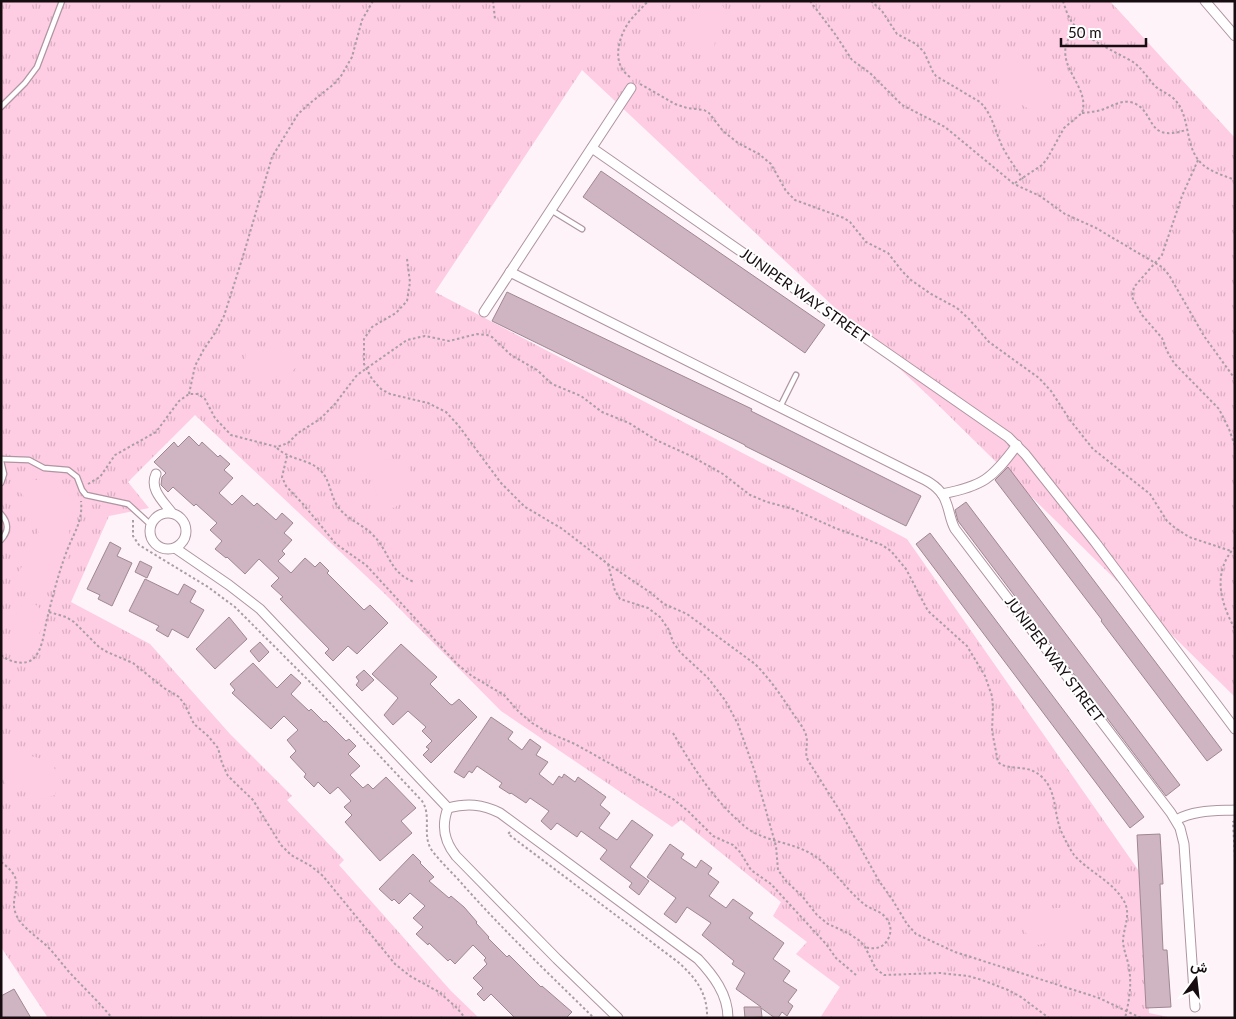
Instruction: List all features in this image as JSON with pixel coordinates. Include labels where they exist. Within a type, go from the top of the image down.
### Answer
[{"type":"street","points":[[1205,1],[1235,36]]},
{"type":"street","points":[[484,312],[634,83]]},
{"type":"street","name":"JUNIPER WAY STREET","points":[[592,148],[980,416],[1017,445],[1095,542],[1235,729]]},
{"type":"street","points":[[510,272],[921,478],[936,487],[942,494],[971,488],[988,478],[1002,465],[1017,445]]},
{"type":"street","points":[[156,474],[153,480],[153,487],[172,513],[181,518],[186,528],[184,540],[175,548],[164,549],[153,542],[150,531],[151,525],[158,516],[172,513]]},
{"type":"street","name":"JUNIPER WAY STREET","points":[[942,494],[955,529],[1176,820],[1184,844],[1195,1007]]},
{"type":"street","points":[[175,548],[229,585],[260,610],[448,808]]},
{"type":"street","points":[[448,808],[469,805],[480,806],[500,813],[698,959],[713,974],[723,993],[728,1018]]},
{"type":"street","points":[[448,808],[445,816],[444,833],[446,842],[456,856],[618,1018]]},
{"type":"street","points":[[1176,820],[1198,812],[1235,810]]},
{"type":"lane","points":[[1,106],[25,83],[37,67],[62,1]]},
{"type":"lane","points":[[551,210],[582,229]]},
{"type":"lane","points":[[780,407],[796,375]]},
{"type":"lane","points":[[1,483],[4,474],[1,460],[29,460],[44,468],[68,470],[77,477],[86,495],[124,502],[137,511],[151,525]]},
{"type":"lane","points":[[1,514],[6,520],[7,525],[5,536],[1,540]]},
{"type":"path","points":[[189,394],[195,366],[204,349],[216,333],[224,316],[272,157],[298,114],[341,76],[352,57],[362,20],[373,1]]},
{"type":"path","points":[[492,1],[495,19]]},
{"type":"path","points":[[648,1],[624,30],[618,50],[622,70],[634,83],[675,104],[704,110],[709,113],[723,131],[771,164],[786,191],[795,200],[844,218],[856,228],[866,242],[888,253],[912,280],[931,294],[957,308],[989,342],[1039,378],[1051,391],[1093,449],[1150,494],[1167,521],[1189,537],[1231,551]]},
{"type":"path","points":[[810,1],[836,34],[847,54],[902,104],[945,127],[1014,184],[1040,196],[1065,214],[1096,228],[1162,267],[1169,275],[1212,349],[1235,379]]},
{"type":"path","points":[[850,1],[855,1]]},
{"type":"path","points":[[871,1],[882,11],[897,34],[916,44],[924,52],[936,76],[985,108],[991,117],[1004,149],[1023,179]]},
{"type":"path","points":[[1063,1],[1070,19],[1077,28],[1109,50],[1139,67],[1158,88],[1172,97],[1181,107],[1198,160],[1210,170],[1235,180]]},
{"type":"path","points":[[1077,28],[1068,40],[1065,53],[1068,66],[1080,91],[1083,103],[1082,113]]},
{"type":"path","points":[[1014,184],[1042,165],[1064,128],[1082,113],[1100,111],[1120,102],[1129,102],[1138,106],[1161,132],[1171,134],[1187,130]]},
{"type":"path","points":[[1198,160],[1182,196],[1162,256],[1134,287],[1132,297],[1145,319],[1158,332],[1174,362],[1205,392],[1219,409],[1230,429],[1235,446]]},
{"type":"path","points":[[407,259],[410,282],[407,301],[396,314],[372,327],[366,334],[364,359],[366,369],[372,379],[386,392],[428,404],[446,412],[454,420],[500,483],[530,511],[561,528],[664,604],[687,614],[755,664],[774,684],[806,733],[806,755],[808,762],[840,811],[879,882],[896,903],[907,924],[916,934],[955,952],[1084,993],[1127,1010],[1141,1018]]},
{"type":"path","points":[[277,447],[288,443],[328,412],[342,396],[352,380],[412,337],[425,336],[449,342],[477,334],[487,335],[492,337],[511,355],[537,370],[552,384],[581,396],[602,412],[630,423],[660,443],[691,456],[723,474],[750,494],[865,538],[891,551],[911,576],[928,611],[963,642],[986,676],[992,696],[992,731],[998,762],[1004,766],[1027,768],[1043,778],[1051,788],[1059,829],[1071,850],[1078,859],[1115,890],[1126,904],[1128,916],[1124,934],[1124,947],[1130,978],[1125,1018]]},
{"type":"path","points":[[1,655],[8,660],[30,662],[35,658],[40,648],[55,587],[68,549],[79,527],[82,509],[82,490],[86,485],[100,477],[115,455],[156,432],[179,401],[189,394],[198,394],[205,399],[215,418],[231,435],[277,447],[287,456],[308,463],[322,472],[340,509],[345,515],[371,533],[382,545],[395,570],[403,577],[414,582]]},
{"type":"path","points":[[287,456],[282,477],[286,486],[336,544],[366,565],[462,669],[504,695],[523,716],[540,728],[581,747],[678,803],[713,836],[737,848],[751,870],[771,884],[826,944],[836,958],[856,975]]},
{"type":"path","points":[[137,511],[132,524],[133,536],[138,545],[208,587],[235,607],[316,688],[426,807],[426,830],[431,848],[506,930],[594,1018]]},
{"type":"path","points":[[1235,547],[1223,567],[1220,585],[1222,603],[1235,629]]},
{"type":"path","points":[[608,564],[615,591],[620,598],[648,608],[660,617],[680,652],[708,678],[725,700],[743,736],[775,841],[778,870],[822,920],[854,936],[865,947],[876,969],[884,975],[940,973],[982,980],[995,984],[1021,997],[1049,1018]]},
{"type":"path","points":[[49,612],[66,617],[74,622],[99,647],[106,652],[133,663],[164,688],[179,697],[194,724],[218,748],[228,776],[253,800],[286,851],[311,866],[323,876],[395,964],[410,976],[444,996],[465,1018]]},
{"type":"path","points":[[673,732],[694,768],[742,824],[752,831],[803,850],[816,857],[865,906],[884,915],[889,922],[889,939],[881,947],[865,947]]},
{"type":"path","points":[[1235,822],[1233,822],[1235,859]]},
{"type":"path","points":[[516,824],[508,834],[691,973],[698,982],[704,997],[707,1018]]},
{"type":"path","points":[[1,862],[13,871],[16,876],[17,887],[14,901],[18,917],[112,1018]]},
{"type":"green space","points":[[1,1],[1110,1],[1235,138],[1235,697],[933,400],[582,70],[435,292],[907,539],[1141,874],[1149,1013],[1173,1018],[820,1018],[840,987],[796,954],[807,942],[773,916],[781,902],[681,820],[672,827],[501,711],[384,593],[195,415],[128,482],[149,508],[109,516],[71,602],[150,644],[230,734],[292,796],[287,800],[344,860],[339,865],[451,991],[479,1018],[48,1018],[1,947]]},
{"type":"green space","points":[[702,1],[720,1],[727,14],[716,22],[714,56],[684,46]]},
{"type":"green space","points":[[1013,57],[1027,60],[1040,80],[1057,90],[1051,105],[1029,109],[1003,94],[998,85],[1003,66]]},
{"type":"green space","points":[[247,347],[292,349],[301,362],[289,375],[262,379],[244,366]]},
{"type":"green space","points":[[375,441],[384,460],[404,459],[415,480],[395,508],[380,505],[372,479],[355,468],[359,446]]},
{"type":"green space","points":[[28,480],[47,480],[73,497],[78,515],[69,525],[70,553],[52,582],[40,591],[22,586],[17,574],[31,553],[39,531],[29,502],[19,491]]},
{"type":"green space","points":[[26,604],[36,605],[46,614],[36,643],[30,653],[18,654],[13,642],[14,626],[17,608]]},
{"type":"green space","points":[[4,742],[27,755],[50,761],[59,776],[55,795],[41,799],[30,786],[8,789],[1,774],[1,743]]},
{"type":"green space","points":[[1076,906],[1087,921],[1078,935],[1038,945],[1025,932],[1025,913]]},
{"type":"building","points":[[601,171],[825,325],[805,353],[583,197]]},
{"type":"building","points":[[507,292],[752,409],[751,411],[921,496],[906,526],[492,321]]},
{"type":"building","points":[[189,436],[199,446],[202,442],[218,457],[220,455],[230,464],[224,470],[233,478],[219,493],[232,505],[242,495],[254,506],[257,503],[276,520],[282,513],[293,523],[284,533],[292,540],[282,551],[285,554],[278,561],[291,573],[305,558],[315,567],[320,562],[329,571],[327,573],[364,610],[370,605],[388,623],[357,654],[348,646],[333,661],[325,653],[329,649],[280,599],[283,597],[271,586],[279,578],[259,559],[245,574],[227,557],[215,549],[222,541],[210,530],[217,523],[173,487],[168,492],[161,485],[162,477],[166,473],[154,462],[174,442],[178,447]]},
{"type":"building","points":[[1008,467],[1222,750],[1207,761],[995,480]]},
{"type":"building","points":[[966,502],[1180,785],[1166,796],[958,521],[955,510]]},
{"type":"building","points":[[930,533],[1144,817],[1130,828],[916,544]]},
{"type":"building","points":[[110,542],[121,548],[117,556],[132,563],[112,606],[98,599],[100,595],[87,589]]},
{"type":"building","points":[[140,561],[152,567],[147,578],[135,572]]},
{"type":"building","points":[[145,579],[178,595],[184,584],[196,591],[190,602],[204,610],[188,638],[172,629],[168,637],[156,630],[159,626],[129,611]]},
{"type":"building","points":[[229,617],[247,639],[215,669],[196,649]]},
{"type":"building","points":[[260,642],[269,652],[259,662],[250,651]]},
{"type":"building","points":[[401,644],[437,677],[430,684],[450,704],[452,705],[459,699],[477,717],[431,763],[423,755],[429,749],[426,747],[432,741],[422,731],[426,727],[408,711],[393,725],[384,715],[398,698],[372,674]]},
{"type":"building","points":[[253,663],[277,688],[291,674],[301,683],[291,694],[309,711],[311,709],[324,722],[326,721],[346,741],[349,739],[356,746],[348,754],[360,766],[350,775],[363,788],[368,784],[373,789],[386,777],[416,808],[401,821],[412,833],[380,861],[345,822],[352,815],[344,807],[351,801],[338,787],[330,794],[318,782],[314,787],[304,777],[306,774],[290,757],[296,751],[287,740],[298,730],[284,716],[271,729],[232,693],[235,690],[230,684]]},
{"type":"building","points":[[364,670],[374,680],[362,691],[356,685],[359,681],[356,677]]},
{"type":"building","points":[[491,717],[513,732],[508,739],[522,750],[530,739],[541,747],[536,755],[548,762],[539,774],[553,785],[559,776],[562,778],[564,774],[575,782],[578,777],[606,797],[600,805],[610,813],[599,828],[617,840],[632,820],[653,835],[630,867],[649,881],[639,895],[629,887],[632,883],[600,859],[607,850],[581,831],[577,837],[557,823],[551,830],[541,821],[549,811],[530,798],[526,803],[510,794],[499,787],[502,783],[477,766],[472,773],[469,771],[464,778],[454,772]]},
{"type":"building","points":[[1160,834],[1163,884],[1160,884],[1163,950],[1167,950],[1171,1007],[1146,1008],[1137,835]]},
{"type":"building","points":[[670,844],[684,854],[681,858],[696,868],[701,860],[712,868],[708,874],[719,882],[709,896],[726,908],[733,899],[753,913],[749,918],[784,943],[773,959],[790,971],[783,981],[797,990],[788,1002],[793,1006],[787,1016],[782,1012],[778,1018],[775,1018],[761,1008],[762,1017],[745,1018],[744,1007],[761,1007],[736,989],[745,973],[732,964],[734,961],[702,935],[711,923],[687,907],[676,923],[664,914],[676,898],[647,877]]},
{"type":"building","points":[[413,854],[434,877],[429,881],[449,898],[451,896],[464,907],[488,938],[507,957],[509,955],[541,987],[572,1012],[566,1018],[515,1018],[491,994],[484,1001],[477,994],[483,988],[473,978],[487,964],[484,960],[486,958],[473,945],[455,964],[450,959],[448,961],[429,943],[428,945],[416,934],[423,927],[413,918],[425,906],[410,893],[399,904],[394,899],[392,901],[379,889]]},
{"type":"building","points":[[14,989],[31,1018],[1,1018],[1,996]]}]
